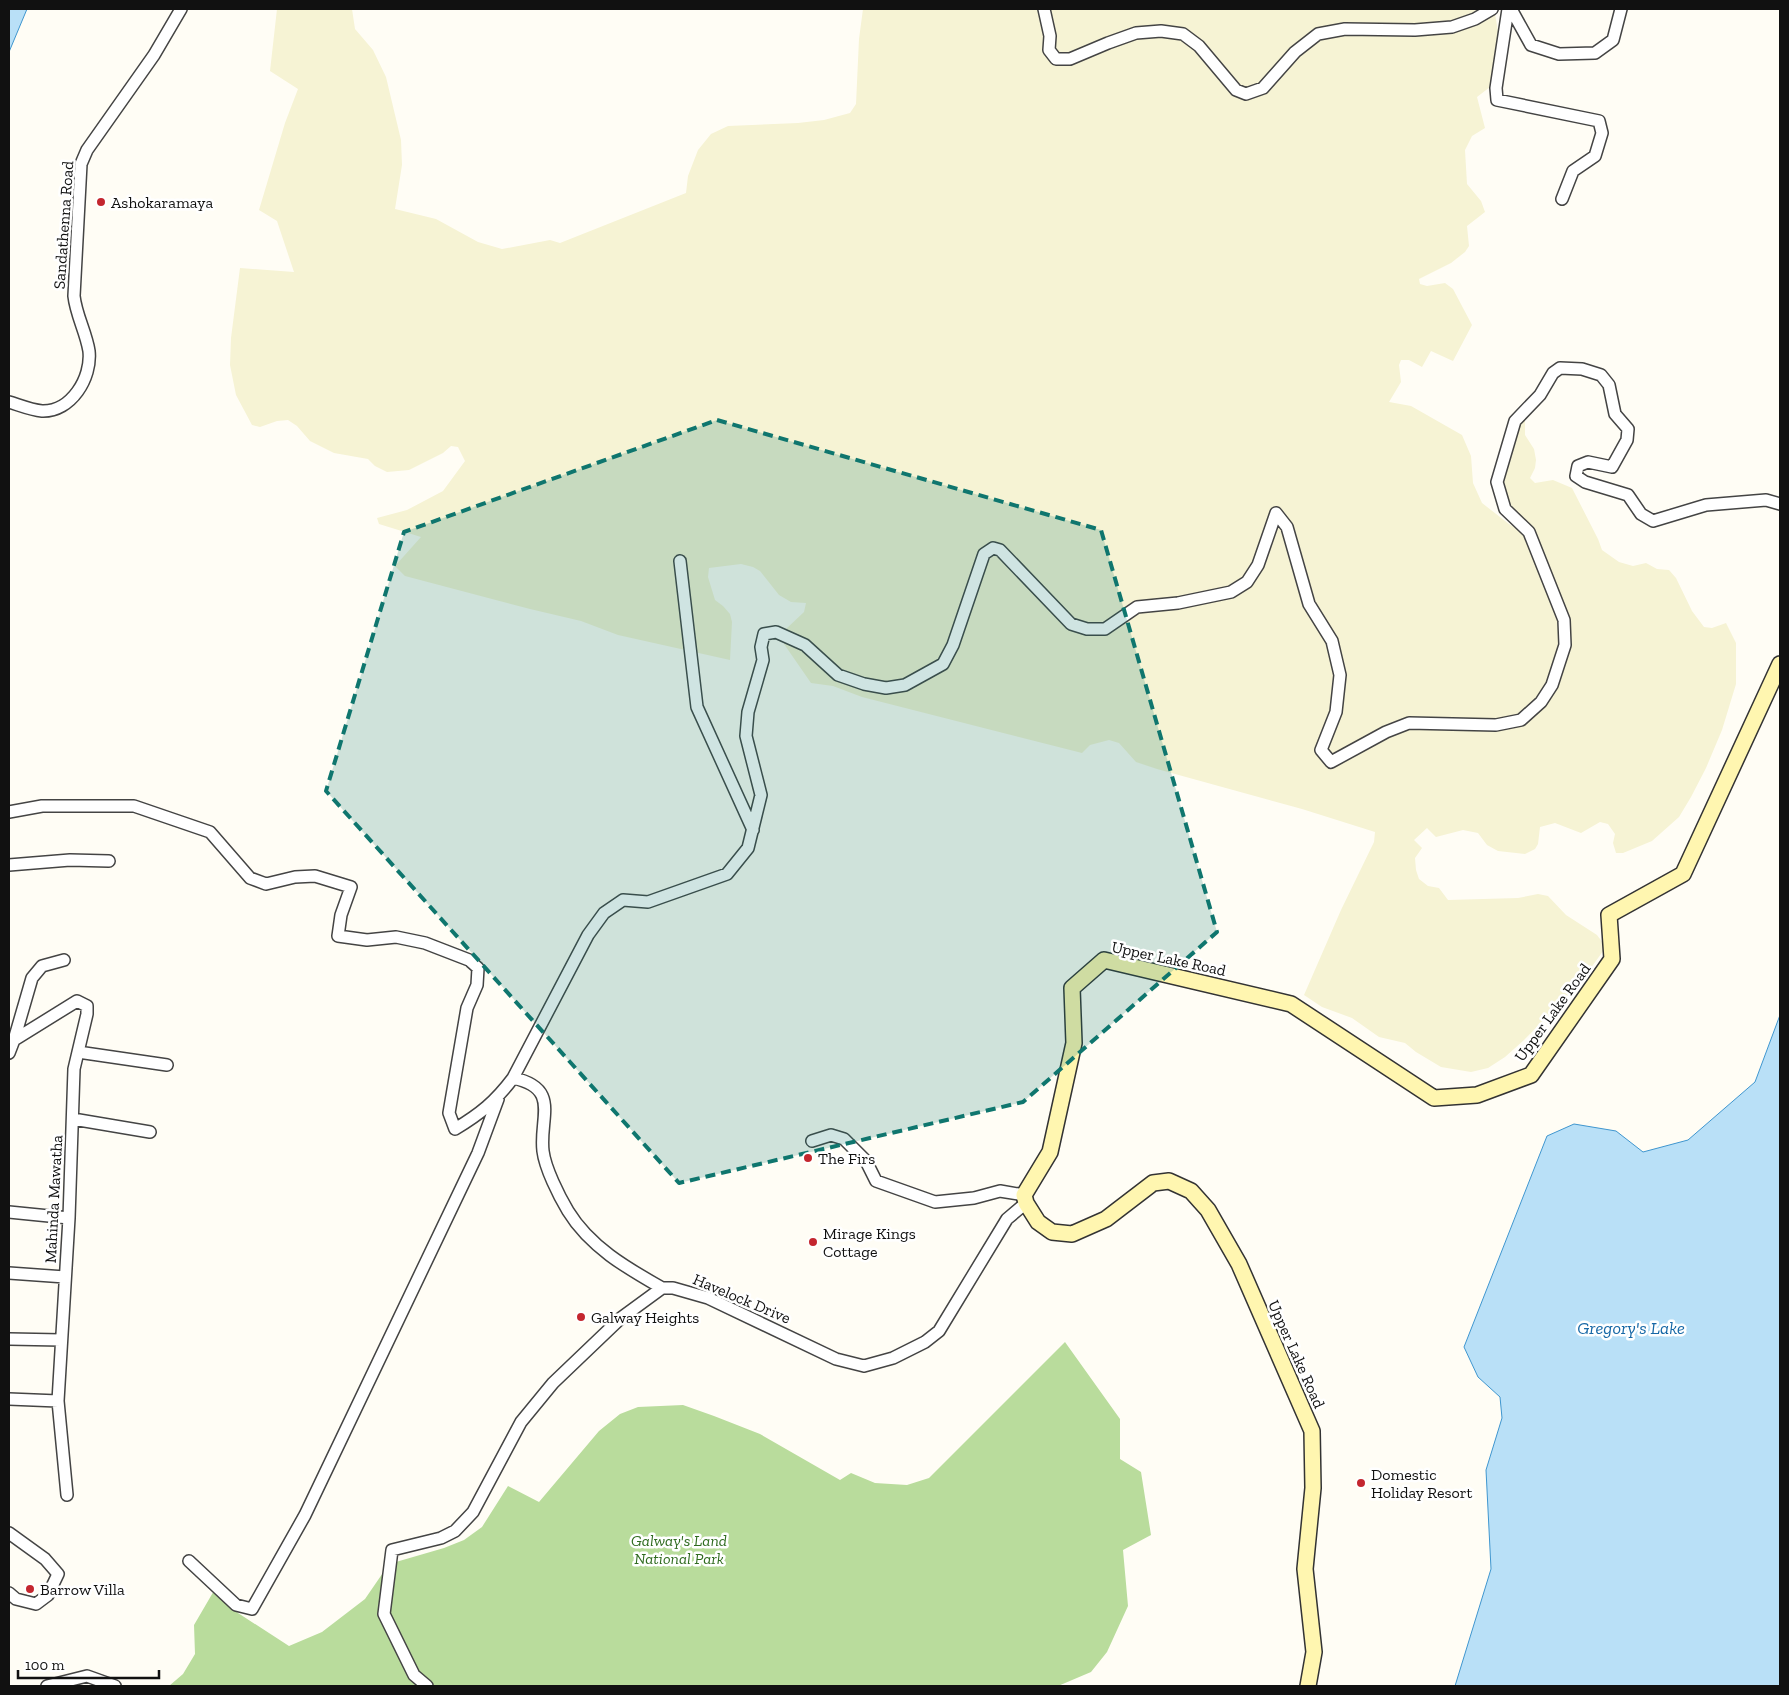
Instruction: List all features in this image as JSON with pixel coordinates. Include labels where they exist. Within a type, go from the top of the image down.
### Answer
[{"type":"street","name":"Sandathenna Road","points":[[9,402],[41,411],[53,410],[73,398],[80,389],[89,358],[89,351],[75,309],[74,296],[81,164],[87,150],[154,55],[181,9]]},
{"type":"street","points":[[1044,9],[1050,36],[1049,50],[1056,59],[1070,59],[1136,33],[1161,31],[1183,34],[1199,46],[1236,90],[1246,94],[1263,88],[1295,52],[1318,34],[1345,29],[1415,30],[1452,26],[1475,19],[1492,9]]},
{"type":"street","points":[[1509,9],[1531,45],[1559,54],[1595,53],[1613,40],[1621,9]]},
{"type":"street","points":[[1509,9],[1496,88],[1497,100],[1599,121],[1602,133],[1594,156],[1573,172],[1562,199]]},
{"type":"street","points":[[9,812],[42,806],[134,806],[210,832],[250,878],[266,884],[315,876],[351,887],[341,915],[338,936],[367,940],[396,937],[425,943],[469,960],[478,968],[477,985],[467,1008],[448,1113],[455,1129],[479,1114],[500,1095],[513,1078],[588,935],[604,912],[623,900],[648,902],[727,874],[748,848],[761,794],[746,736],[748,712],[763,660],[761,647],[764,634],[776,632],[805,645],[838,675],[864,684],[886,688],[905,685],[942,664],[953,645],[984,554],[993,548],[1000,550],[1071,624],[1087,629],[1105,629],[1137,607],[1178,603],[1222,594],[1230,592],[1247,582],[1258,565],[1276,513],[1287,527],[1309,604],[1332,641],[1340,675],[1336,712],[1321,750],[1331,762],[1386,732],[1409,724],[1496,725],[1521,720],[1541,702],[1552,685],[1566,645],[1564,620],[1529,532],[1505,509],[1497,482],[1515,421],[1540,395],[1553,373],[1560,368],[1582,369],[1601,376],[1610,385],[1615,414],[1628,429],[1627,440],[1612,467],[1588,462],[1578,466],[1576,476],[1585,482],[1628,495],[1641,514],[1653,521],[1706,505],[1766,500],[1780,504]]},
{"type":"street","points":[[680,560],[697,707],[753,830]]},
{"type":"street","name":"Upper Lake Road","points":[[1308,1686],[1314,1652],[1305,1569],[1313,1488],[1312,1431],[1239,1264],[1208,1210],[1191,1191],[1169,1181],[1153,1184],[1106,1219],[1072,1234],[1052,1232],[1038,1222],[1025,1199],[1050,1152],[1074,1043],[1072,988],[1104,960],[1291,1004],[1434,1098],[1477,1095],[1531,1075],[1612,958],[1609,915],[1683,874],[1780,664]]},
{"type":"street","points":[[9,865],[70,860],[109,861]]},
{"type":"street","points":[[9,1053],[32,978],[42,966],[64,960]]},
{"type":"street","name":"Mahinda Mawatha","points":[[14,1040],[77,1001],[87,1006],[87,1014],[74,1069],[69,1218],[58,1401],[67,1495]]},
{"type":"street","points":[[78,1052],[167,1065]]},
{"type":"street","points":[[427,1686],[414,1675],[384,1614],[392,1550],[441,1538],[455,1531],[473,1512],[520,1422],[553,1383],[621,1318],[662,1288],[617,1262],[592,1240],[569,1212],[554,1182],[543,1152],[546,1103],[539,1090],[522,1080],[513,1078]]},
{"type":"street","points":[[189,1561],[236,1605],[252,1610],[305,1514],[478,1153],[500,1095]]},
{"type":"street","points":[[73,1119],[150,1132]]},
{"type":"street","points":[[812,1141],[831,1135],[844,1139],[866,1160],[876,1181],[935,1202],[974,1198],[1000,1191],[1025,1199]]},
{"type":"street","name":"Havelock Drive","points":[[662,1288],[673,1288],[708,1298],[836,1359],[864,1366],[893,1358],[924,1342],[939,1331],[1008,1219],[1025,1199]]},
{"type":"street","points":[[9,1212],[69,1218]]},
{"type":"street","points":[[9,1273],[65,1277]]},
{"type":"street","points":[[9,1339],[61,1340]]},
{"type":"street","points":[[9,1399],[58,1401]]},
{"type":"street","points":[[9,1534],[46,1559],[58,1574],[48,1595],[36,1604],[16,1599],[9,1593]]},
{"type":"street","points":[[47,1686],[87,1676],[115,1686]]},
{"type":"highlighted area","points":[[717,420],[1101,530],[1217,932],[1023,1102],[679,1183],[326,791],[404,532]]},
{"type":"shaded area","points":[[277,9],[352,9],[355,29],[373,50],[386,77],[401,140],[402,165],[395,209],[436,219],[478,242],[502,249],[550,240],[560,243],[686,193],[688,176],[698,150],[711,134],[728,126],[798,123],[824,120],[850,113],[856,104],[859,39],[863,9],[1489,9],[1495,14],[1498,31],[1490,87],[1477,97],[1485,128],[1472,136],[1465,150],[1467,184],[1481,201],[1485,212],[1467,226],[1469,246],[1465,252],[1451,263],[1419,279],[1420,284],[1427,286],[1445,283],[1453,289],[1472,325],[1453,361],[1431,351],[1422,367],[1409,360],[1401,360],[1399,365],[1401,382],[1389,402],[1411,406],[1462,435],[1471,456],[1473,483],[1482,503],[1519,530],[1508,508],[1501,479],[1516,426],[1525,416],[1525,435],[1534,449],[1536,460],[1535,468],[1530,478],[1535,483],[1553,480],[1572,488],[1602,550],[1619,562],[1633,566],[1646,563],[1657,569],[1669,570],[1676,578],[1692,611],[1704,627],[1712,628],[1726,623],[1736,643],[1736,684],[1722,730],[1706,768],[1679,817],[1652,841],[1623,853],[1616,853],[1613,843],[1615,834],[1608,824],[1600,822],[1581,833],[1555,823],[1540,827],[1538,844],[1535,849],[1525,854],[1498,851],[1487,845],[1478,833],[1463,830],[1436,837],[1427,828],[1414,840],[1422,848],[1415,858],[1419,879],[1428,886],[1439,888],[1448,900],[1518,898],[1538,894],[1548,896],[1566,915],[1597,935],[1606,947],[1580,983],[1524,1040],[1505,1057],[1488,1068],[1471,1072],[1441,1067],[1405,1043],[1379,1037],[1352,1018],[1322,1007],[1304,995],[1341,910],[1374,842],[1375,832],[1302,809],[1136,762],[1119,743],[1109,740],[1090,745],[1082,753],[862,697],[833,686],[811,683],[784,644],[786,629],[804,612],[806,603],[791,602],[779,595],[760,571],[753,567],[741,564],[709,568],[708,577],[715,600],[730,614],[732,622],[730,660],[618,635],[581,621],[405,576],[395,566],[421,537],[379,524],[377,518],[407,510],[443,491],[465,461],[458,447],[451,446],[443,453],[409,470],[387,472],[375,466],[368,459],[334,453],[310,441],[297,426],[288,420],[277,421],[260,427],[252,425],[236,395],[230,365],[231,338],[240,268],[294,272],[277,221],[259,210],[285,123],[298,89],[270,71]]},
{"type":"green space","name":"Galway's Land National Park","points":[[1065,1342],[1120,1419],[1120,1459],[1141,1472],[1151,1535],[1123,1550],[1128,1606],[1107,1652],[1091,1672],[1058,1686],[169,1686],[183,1674],[195,1654],[194,1625],[215,1589],[238,1613],[289,1646],[322,1632],[365,1599],[389,1564],[444,1548],[464,1540],[482,1527],[508,1486],[539,1502],[599,1431],[620,1414],[638,1407],[683,1405],[760,1434],[840,1480],[851,1473],[875,1483],[907,1485],[929,1478]]},
{"type":"water","points":[[9,9],[27,9],[9,52]]},
{"type":"water","name":"Gregory's Lake","points":[[1780,1015],[1780,1686],[1455,1686],[1491,1569],[1486,1470],[1502,1418],[1500,1397],[1478,1377],[1464,1347],[1547,1136],[1574,1124],[1616,1131],[1643,1152],[1688,1140],[1755,1082]]},
{"type":"place","name":"Ashokaramaya","points":[[101,202]]},
{"type":"place","name":"The Firs","points":[[808,1158]]},
{"type":"place","name":"Mirage Kings Cottage","points":[[813,1242]]},
{"type":"place","name":"Galway Heights","points":[[581,1317]]},
{"type":"place","name":"Domestic Holiday Resort","points":[[1361,1483]]},
{"type":"place","name":"Barrow Villa","points":[[30,1589]]}]
